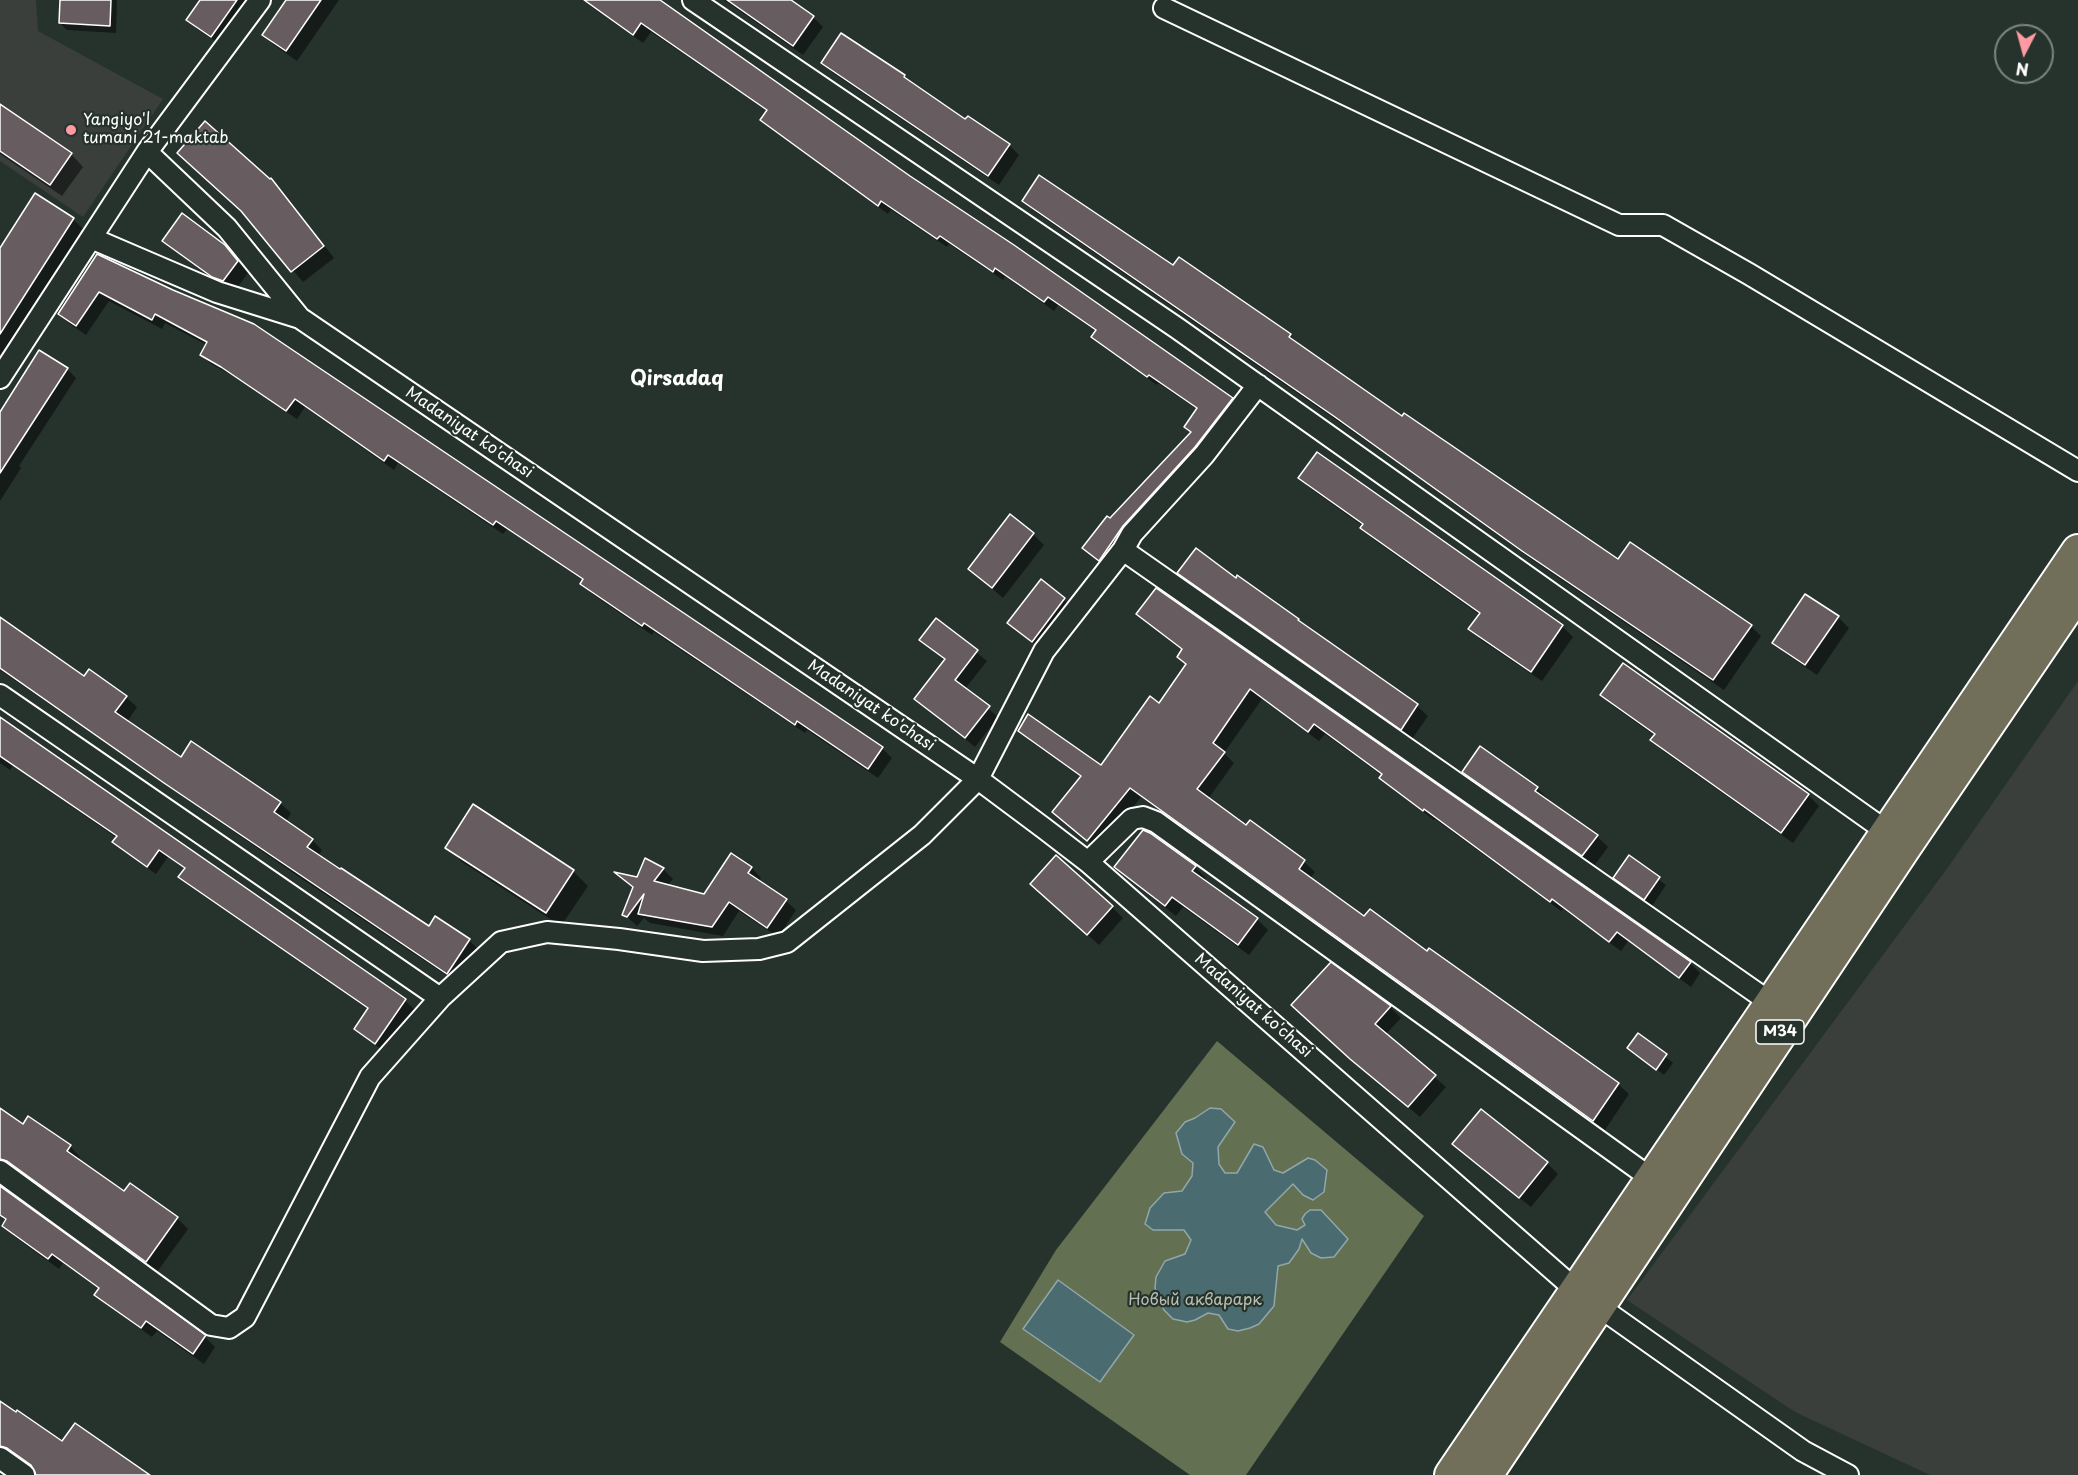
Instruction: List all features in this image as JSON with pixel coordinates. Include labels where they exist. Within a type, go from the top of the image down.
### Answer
[{"type":"main road","name":"M34","points":[[1486,1475],[1588,1300],[1652,1179],[2078,551]]},
{"type":"main road","name":"M34","points":[[1451,1475],[1588,1300],[1632,1253],[2078,592]]},
{"type":"street","points":[[0,378],[147,152],[260,0]]},
{"type":"street","points":[[693,0],[1157,314],[1886,831]]},
{"type":"street","points":[[1164,9],[1619,225],[1663,225],[2078,471]]},
{"type":"street","name":"Madaniyat ko'chasi","points":[[147,152],[227,228],[300,318],[978,779],[1088,862],[1588,1300],[1803,1451],[1848,1475]]},
{"type":"street","points":[[91,238],[217,292],[300,318]]},
{"type":"street","points":[[0,1171],[211,1325],[229,1328],[245,1317],[370,1077],[440,998],[501,942],[547,932],[703,951],[759,949],[787,942],[921,835],[978,779],[1044,651],[1123,550],[1132,534],[1204,455],[1258,385]]},
{"type":"street","points":[[1123,550],[1771,1003]]},
{"type":"street","points":[[0,695],[440,998]]},
{"type":"street","points":[[1088,862],[1132,819],[1143,817],[1156,822],[1652,1179]]},
{"type":"street","points":[[0,1458],[24,1475]]},
{"type":"shaded area","name":"Yangiyo'l tumani 21-maktab","points":[[0,0],[36,0],[38,31],[163,99],[83,217],[0,161]]},
{"type":"shaded area","points":[[2078,681],[2078,1475],[1930,1475],[1795,1412],[1627,1300],[1946,870]]},
{"type":"green space","name":"Новый акварарк","points":[[1217,1041],[1424,1216],[1246,1475],[1190,1475],[1000,1342],[1056,1250]]},
{"type":"water","points":[[1210,1108],[1221,1109],[1235,1122],[1218,1147],[1219,1164],[1225,1173],[1237,1173],[1254,1144],[1263,1147],[1274,1170],[1283,1173],[1308,1158],[1315,1160],[1327,1170],[1324,1192],[1313,1200],[1303,1195],[1293,1184],[1265,1212],[1276,1225],[1297,1230],[1305,1225],[1302,1219],[1305,1214],[1310,1210],[1321,1210],[1348,1239],[1334,1257],[1321,1258],[1311,1253],[1302,1239],[1299,1249],[1289,1263],[1278,1266],[1274,1306],[1259,1324],[1238,1331],[1228,1329],[1219,1315],[1208,1313],[1187,1322],[1173,1319],[1164,1310],[1155,1288],[1156,1277],[1165,1261],[1185,1254],[1191,1240],[1184,1230],[1153,1230],[1145,1224],[1150,1208],[1164,1193],[1182,1191],[1192,1176],[1193,1163],[1182,1154],[1176,1133],[1185,1122]]},
{"type":"water","points":[[1058,1280],[1134,1335],[1100,1382],[1023,1329]]},
{"type":"building","points":[[60,0],[111,0],[110,26],[59,23]]},
{"type":"building","points":[[200,0],[237,0],[211,37],[186,20]]},
{"type":"building","points":[[286,0],[321,0],[286,51],[262,35]]},
{"type":"building","points":[[584,0],[660,0],[910,176],[1014,245],[1233,398],[1195,447],[1123,526],[1099,561],[1082,548],[1107,516],[1110,518],[1191,432],[1184,427],[1197,408],[1149,375],[1147,377],[1091,337],[1096,330],[1048,297],[1044,302],[995,268],[993,272],[940,236],[937,239],[881,201],[878,206],[760,120],[767,110],[641,23],[633,35]]},
{"type":"building","points":[[727,0],[791,0],[814,16],[793,46]]},
{"type":"building","points":[[841,33],[905,75],[904,77],[965,119],[968,116],[1010,144],[988,176],[821,63]]},
{"type":"building","points":[[0,104],[72,153],[50,185],[0,151]]},
{"type":"building","points":[[205,121],[271,178],[324,246],[291,272],[241,211],[177,153]]},
{"type":"building","points":[[1039,175],[1173,265],[1179,257],[1291,334],[1289,337],[1402,416],[1404,413],[1618,559],[1630,542],[1752,625],[1713,680],[1522,551],[1335,417],[1022,201]]},
{"type":"building","points":[[35,193],[74,218],[0,334],[0,248]]},
{"type":"building","points":[[182,213],[225,245],[238,261],[223,281],[212,277],[162,241]]},
{"type":"building","points":[[97,254],[173,290],[254,324],[883,747],[868,769],[797,721],[795,725],[644,623],[642,626],[580,584],[583,579],[496,521],[493,525],[388,455],[384,461],[295,399],[286,411],[200,355],[207,342],[155,314],[152,320],[99,292],[76,326],[58,314]]},
{"type":"building","points":[[39,350],[68,368],[0,473],[0,412]]},
{"type":"building","points":[[1317,452],[1563,625],[1531,672],[1468,629],[1480,613],[1360,528],[1363,524],[1298,478]]},
{"type":"building","points":[[1010,514],[1034,533],[992,588],[968,569]]},
{"type":"building","points":[[1196,548],[1418,704],[1401,730],[1177,573]]},
{"type":"building","points":[[1041,579],[1065,598],[1032,642],[1007,623]]},
{"type":"building","points":[[1156,588],[1691,962],[1679,978],[1617,932],[1609,942],[1552,899],[1550,902],[1424,809],[1423,811],[1379,778],[1382,774],[1314,724],[1308,732],[1250,689],[1213,743],[1225,752],[1197,789],[1246,825],[1250,820],[1305,860],[1299,869],[1364,916],[1370,909],[1427,951],[1429,948],[1619,1083],[1593,1121],[1130,788],[1087,841],[1052,812],[1081,776],[1018,731],[1028,714],[1101,765],[1150,696],[1159,703],[1186,664],[1177,657],[1182,649],[1136,614]]},
{"type":"building","points":[[1805,594],[1839,616],[1805,665],[1772,643]]},
{"type":"building","points":[[0,617],[84,676],[89,669],[127,696],[115,712],[181,757],[191,741],[281,802],[274,812],[313,839],[307,847],[429,926],[435,916],[470,939],[447,974],[164,783],[0,668]]},
{"type":"building","points":[[936,618],[978,650],[955,680],[990,706],[965,738],[914,699],[945,659],[919,640]]},
{"type":"building","points":[[1623,663],[1809,794],[1781,833],[1650,740],[1655,734],[1600,695]]},
{"type":"building","points":[[0,717],[406,999],[375,1044],[354,1029],[368,1008],[178,877],[185,868],[159,850],[147,867],[112,842],[117,836],[0,756]]},
{"type":"building","points":[[1480,746],[1538,787],[1535,791],[1598,835],[1582,856],[1462,772]]},
{"type":"building","points":[[473,804],[574,870],[546,913],[445,848]]},
{"type":"building","points":[[1143,830],[1196,866],[1192,871],[1258,918],[1238,945],[1172,897],[1165,906],[1114,867]]},
{"type":"building","points":[[731,853],[752,867],[748,873],[787,899],[767,928],[729,902],[712,927],[638,914],[644,894],[627,917],[622,915],[633,887],[614,872],[637,877],[645,858],[664,868],[654,881],[704,894]]},
{"type":"building","points":[[1056,855],[1113,906],[1087,935],[1030,884]]},
{"type":"building","points":[[1629,855],[1660,877],[1644,900],[1613,878]]},
{"type":"building","points":[[1331,962],[1391,1006],[1375,1024],[1436,1075],[1408,1107],[1350,1059],[1291,1005]]},
{"type":"building","points":[[1638,1033],[1667,1054],[1656,1070],[1627,1048]]},
{"type":"building","points":[[0,1108],[23,1124],[28,1116],[71,1145],[67,1151],[124,1191],[130,1183],[178,1217],[146,1262],[7,1161],[0,1159]]},
{"type":"building","points":[[1481,1109],[1548,1162],[1519,1198],[1452,1144]]},
{"type":"building","points":[[0,1186],[206,1335],[193,1354],[146,1321],[141,1328],[94,1295],[99,1288],[52,1254],[48,1259],[2,1226],[6,1219],[0,1215]]},
{"type":"building","points":[[0,1401],[62,1441],[75,1423],[150,1475],[36,1475],[31,1465],[7,1448],[0,1446]]},
{"type":"place","name":"Yangiyo'l tumani 21-maktab","points":[[71,130]]},
{"type":"district","name":"Qirsadaq","points":[[677,379]]}]
